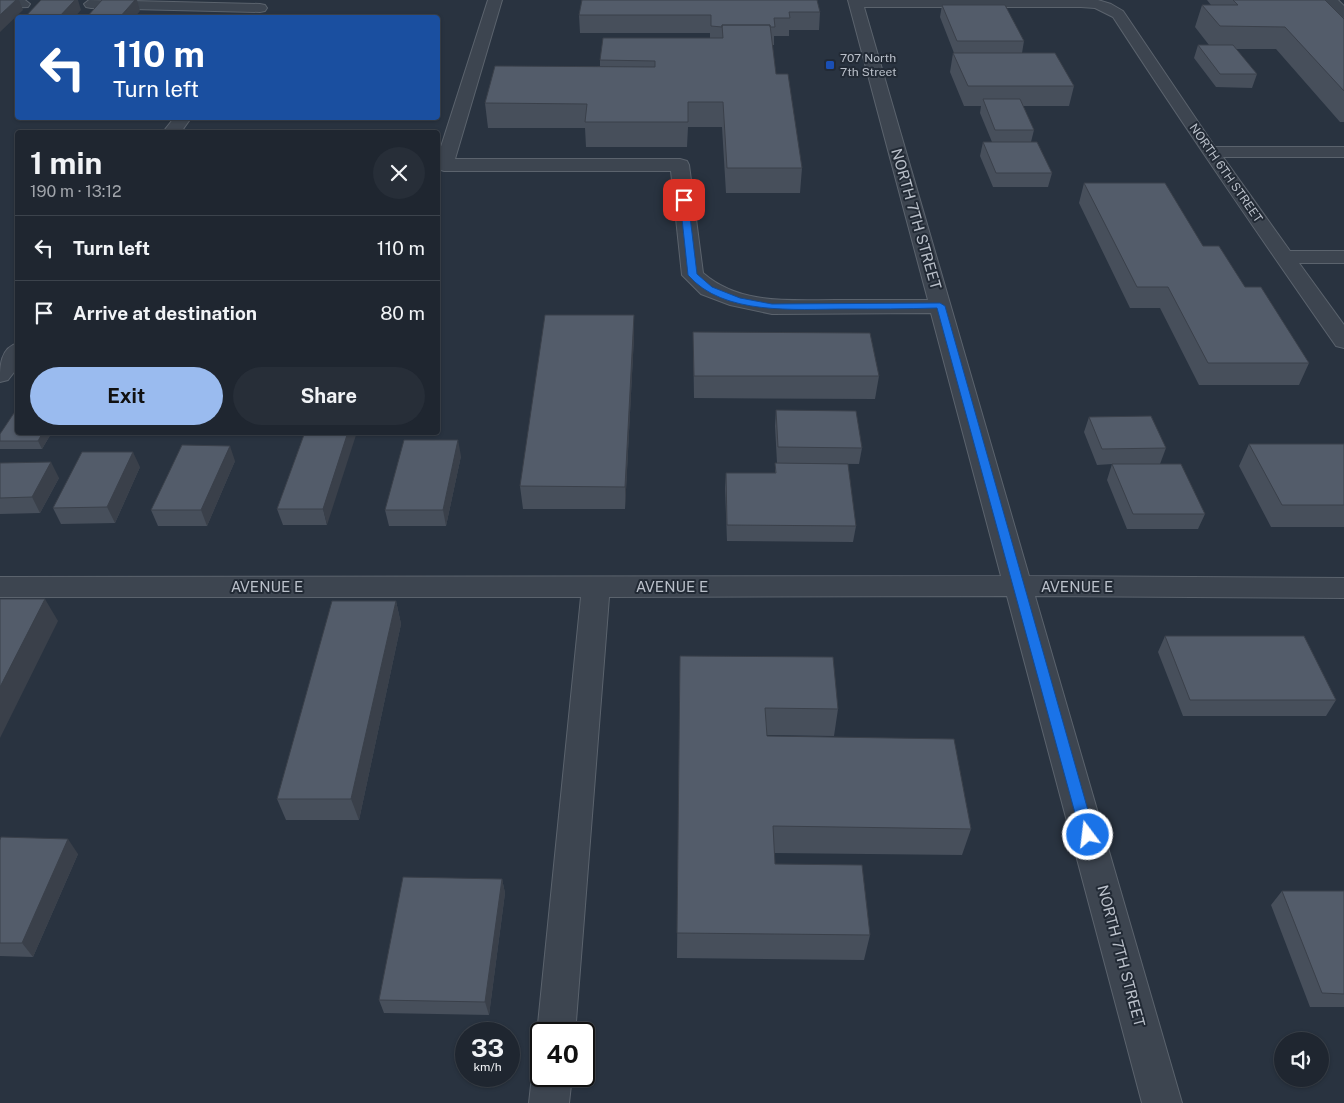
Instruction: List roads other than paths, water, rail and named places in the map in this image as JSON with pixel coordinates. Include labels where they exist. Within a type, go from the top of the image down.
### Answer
[{"type":"street","points":[[495,0],[444,165],[680,165],[693,275],[709,289],[738,300],[772,307],[940,306]]},
{"type":"street","points":[[1329,0],[1344,14]]},
{"type":"street","points":[[855,1],[1067,1]]},
{"type":"street","name":"NORTH 7TH STREET","points":[[855,1],[1162,1103]]},
{"type":"street","name":"NORTH 6TH STREET","points":[[1067,1],[1092,2],[1108,6],[1118,14],[1210,152],[1284,257],[1334,313],[1344,341]]},
{"type":"street","points":[[0,4],[23,4]]},
{"type":"street","points":[[90,4],[259,8]]},
{"type":"street","points":[[1210,152],[1344,152]]},
{"type":"street","points":[[1284,257],[1344,257]]},
{"type":"street","points":[[0,375],[15,354]]},
{"type":"street","name":"AVENUE E","points":[[0,587],[596,588],[1019,586],[1344,588]]},
{"type":"street","points":[[557,1022],[596,588]]},
{"type":"street","points":[[549,1103],[551,1087]]},
{"type":"place","name":"707 North 7th Street","points":[[830,65]]}]
